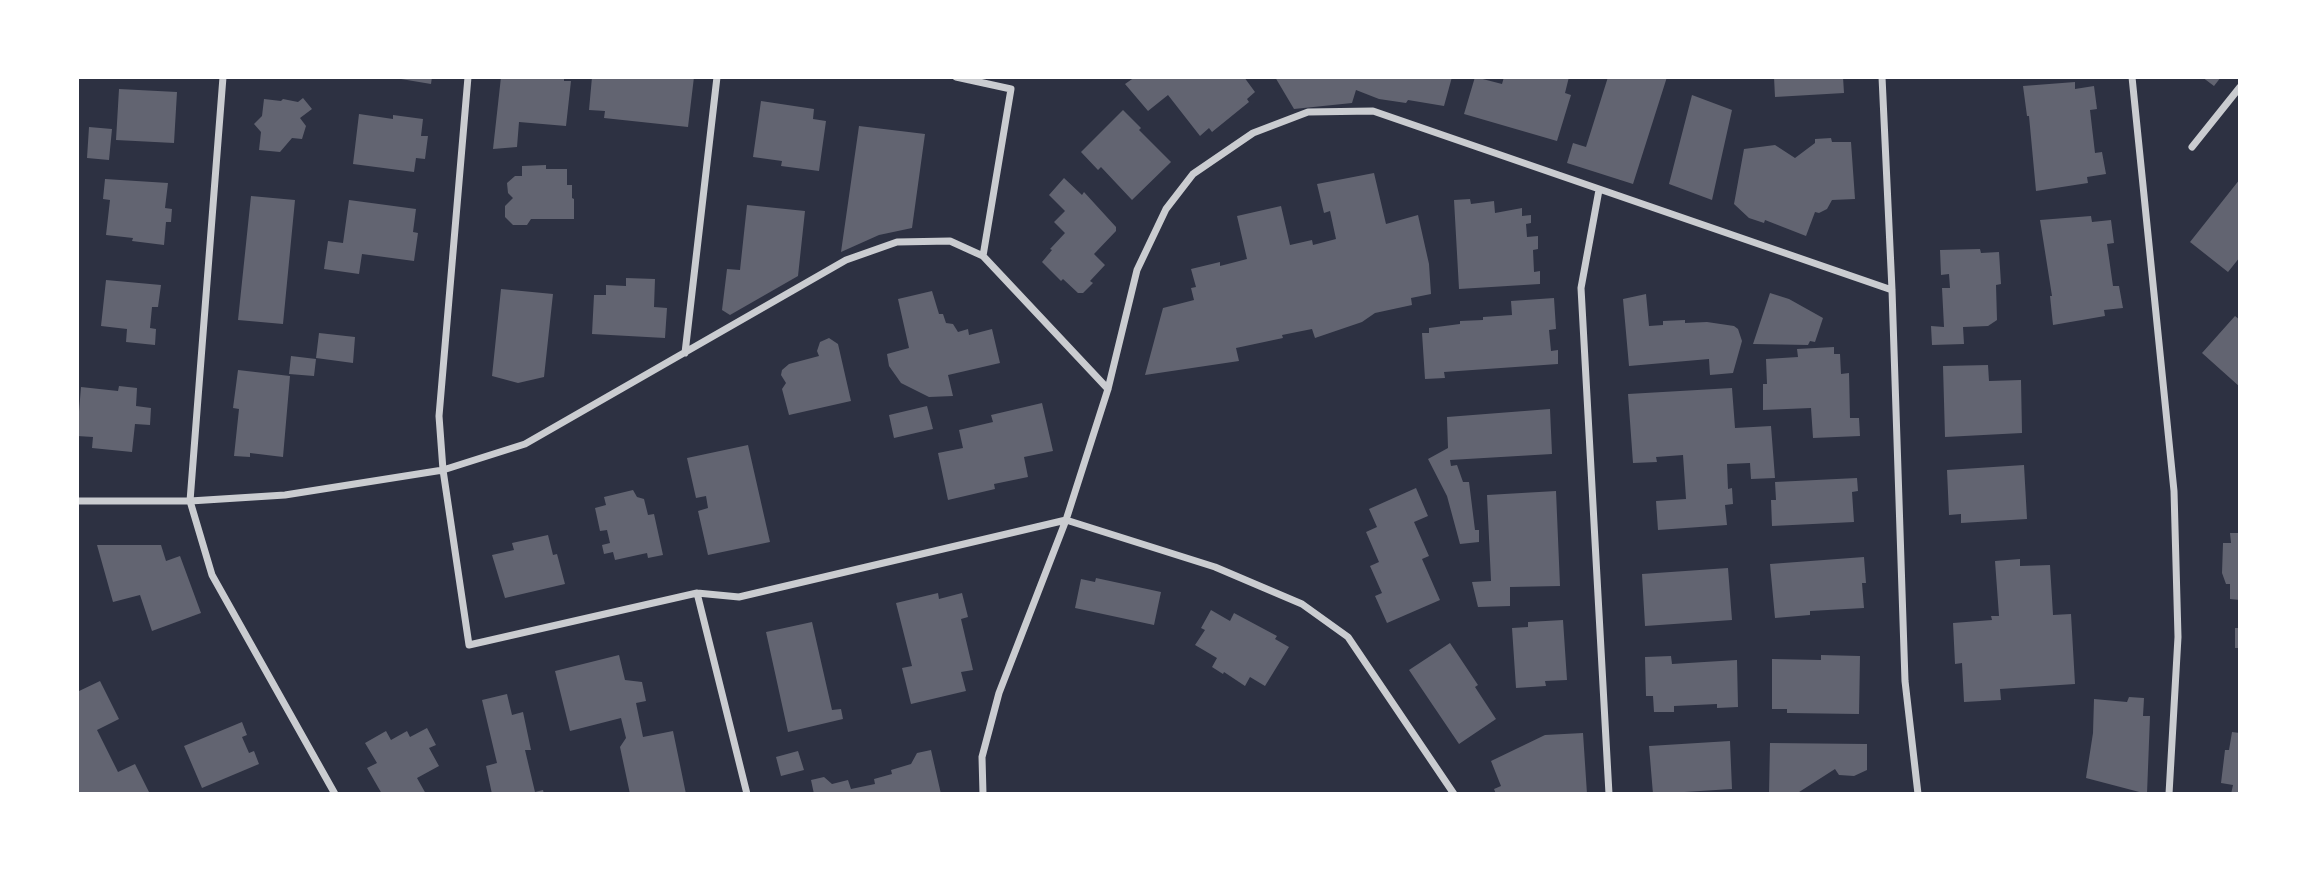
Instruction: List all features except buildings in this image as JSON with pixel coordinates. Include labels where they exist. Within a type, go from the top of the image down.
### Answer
[{"type":"street","points":[[223,77],[190,501],[212,575],[335,794]]},
{"type":"street","points":[[467,77],[439,415],[443,470],[469,645],[697,593],[739,597],[1066,520],[1215,567],[1302,604],[1348,637],[1454,794]]},
{"type":"street","points":[[685,353],[717,77]]},
{"type":"street","points":[[956,77],[1011,89],[983,256]]},
{"type":"street","points":[[1882,77],[1905,681],[1918,794]]},
{"type":"street","points":[[2132,77],[2174,491],[2178,637],[2169,794]]},
{"type":"street","points":[[2192,147],[2240,87]]},
{"type":"street","points":[[983,794],[982,757],[999,693],[1066,520],[1108,389],[1137,270],[1166,209],[1192,174],[1252,133],[1308,112],[1373,111],[1892,290]]},
{"type":"street","points":[[1600,190],[1581,288],[1609,794]]},
{"type":"street","points":[[77,501],[190,501],[285,495],[443,470],[526,444],[846,260],[897,242],[950,241],[983,256],[1108,389]]},
{"type":"street","points":[[697,593],[747,794]]}]
